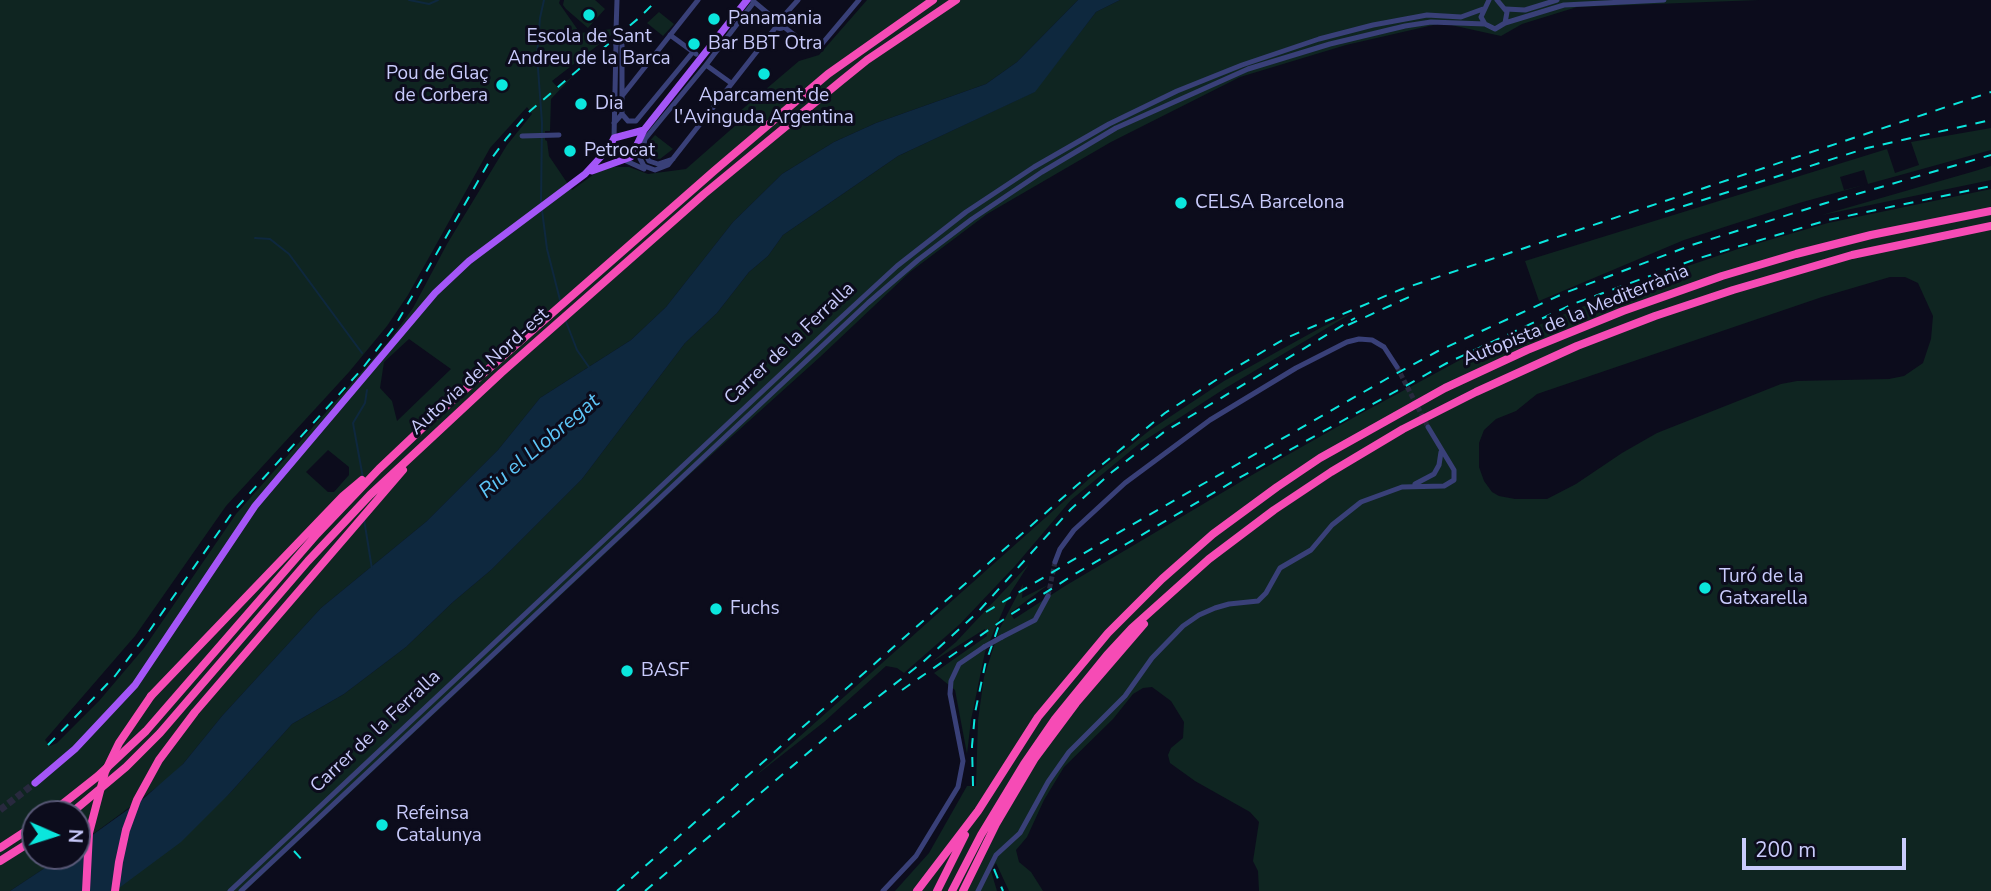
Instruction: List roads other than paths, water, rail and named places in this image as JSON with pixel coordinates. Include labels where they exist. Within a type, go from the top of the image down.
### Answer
[{"type":"highway","name":"Autovia del Nord-est","points":[[353,491],[503,355],[828,74],[933,0]]},
{"type":"highway","name":"Autovia del Nord-est","points":[[87,800],[126,767],[160,733],[308,561],[355,510],[427,441],[704,194],[841,81],[956,0]]},
{"type":"highway","name":"Autopista de la Mediterrània","points":[[917,891],[978,811],[1038,717],[1076,669],[1145,596],[1196,548],[1298,472],[1410,406],[1516,355],[1672,293],[1833,244],[1991,211]]},
{"type":"highway","name":"Autopista de la Mediterrània","points":[[1167,599],[1209,559],[1241,534],[1331,471],[1403,429],[1539,363],[1645,320],[1825,262],[1991,226]]},
{"type":"highway","points":[[115,891],[123,844],[137,800],[159,760],[195,712],[427,441]]},
{"type":"highway","points":[[86,891],[89,833],[103,779],[119,743],[151,696],[353,491]]},
{"type":"highway","points":[[68,800],[98,776],[159,717],[353,491]]},
{"type":"highway","points":[[952,891],[994,810],[1055,719],[1126,634],[1167,599]]},
{"type":"highway","points":[[963,891],[1003,812],[1048,739],[1107,665],[1167,599]]},
{"type":"highway","points":[[937,891],[978,811]]},
{"type":"highway","points":[[0,848],[21,834]]},
{"type":"highway","points":[[0,861],[21,848]]},
{"type":"main road","points":[[585,174],[631,157],[644,130],[704,62],[751,1]]},
{"type":"main road","points":[[35,783],[75,749],[135,685],[255,506],[435,293],[469,261],[585,174],[609,148],[614,138],[644,130]]},
{"type":"main road","points":[[624,135],[632,139],[635,147]]},
{"type":"main road","points":[[609,148],[611,154],[621,160]]},
{"type":"street","points":[[614,124],[622,114],[616,31],[617,0]]},
{"type":"street","points":[[622,96],[698,0]]},
{"type":"street","points":[[635,147],[640,161],[649,169],[659,169],[671,161],[798,0]]},
{"type":"street","points":[[751,1],[778,23],[784,22],[784,27],[806,44],[816,48],[859,0]]},
{"type":"street","points":[[1506,9],[1524,10],[1557,0]]},
{"type":"street","points":[[1505,23],[1506,9],[1499,2],[1486,5],[1481,17],[1485,24],[1495,29],[1505,23],[1564,5],[1664,0]]},
{"type":"street","name":"Carrer de la Ferralla","points":[[230,891],[897,266],[966,212],[1034,167],[1119,118],[1242,65],[1319,39],[1373,25],[1427,15],[1461,17],[1486,5]]},
{"type":"street","name":"Carrer de la Ferralla","points":[[241,891],[868,303],[972,219],[1042,172],[1116,128],[1248,69],[1330,44],[1405,26],[1432,22],[1485,24]]},
{"type":"street","points":[[670,35],[731,83]]},
{"type":"street","points":[[614,138],[619,45]]},
{"type":"street","points":[[622,114],[628,121],[636,121],[693,52]]},
{"type":"street","points":[[671,161],[658,164],[649,161],[643,149],[645,139],[704,62]]},
{"type":"street","points":[[614,124],[624,135]]},
{"type":"street","points":[[522,135],[559,135]]},
{"type":"street","points":[[621,160],[655,173],[668,168],[672,164],[671,161]]},
{"type":"street","points":[[1055,562],[1063,543],[1074,530],[1125,483],[1210,420],[1297,368],[1347,342],[1359,339],[1372,340],[1384,347],[1397,367]]},
{"type":"street","points":[[1412,485],[1444,485],[1454,481],[1454,470],[1428,427]]},
{"type":"street","points":[[978,891],[996,855],[1020,833],[1048,782],[1069,752],[1125,696],[1167,641],[1199,615],[1229,604],[1258,601],[1266,593],[1280,568],[1311,550],[1349,509],[1373,496],[1412,485],[1434,474],[1439,465],[1441,451]]},
{"type":"street","points":[[883,891],[916,856],[958,787],[963,761],[950,694],[951,681],[959,664],[1035,620],[1048,596]]},
{"type":"water","name":"Riu el Llobregat","points":[[1078,0],[1120,0],[1096,12],[1035,92],[898,156],[783,235],[768,256],[749,272],[717,313],[685,343],[582,479],[491,570],[406,647],[344,694],[292,724],[230,793],[181,842],[115,891],[10,891],[42,870],[91,870],[91,836],[144,798],[183,764],[222,716],[321,608],[427,521],[498,450],[540,398],[631,340],[666,307],[733,222],[782,174],[834,142],[876,123],[986,84],[1017,62]]},
{"type":"waterway","points":[[409,0],[429,4],[438,0]]},
{"type":"waterway","points":[[541,204],[542,123],[537,55],[544,0]]},
{"type":"waterway","points":[[542,210],[547,249],[560,300]]},
{"type":"waterway","points":[[255,238],[270,239],[289,254],[362,353]]},
{"type":"waterway","points":[[565,319],[577,350],[591,370]]},
{"type":"waterway","points":[[363,478],[353,423],[365,403],[367,390]]},
{"type":"waterway","points":[[364,519],[372,569]]},
{"type":"tunnel","points":[[1397,367],[1428,427]]},
{"type":"tunnel","points":[[1048,596],[1055,562]]},
{"type":"tunnel","points":[[0,810],[35,783]]},
{"type":"railway","points":[[48,745],[115,676],[232,513],[362,369],[395,326],[489,162],[506,139],[530,111],[657,0]]},
{"type":"railway","points":[[617,891],[1076,486],[1165,413],[1286,338],[1402,289],[1991,92]]},
{"type":"railway","points":[[1665,212],[1867,148],[1991,120]]},
{"type":"railway","points":[[986,612],[1388,378],[1438,351],[1567,292],[1692,245],[1991,155]]},
{"type":"railway","points":[[902,690],[1010,615],[1075,574],[1239,478],[1447,363],[1573,304],[1696,259],[1828,220],[1991,186]]},
{"type":"railway","points":[[1348,325],[1409,297]]},
{"type":"railway","points":[[645,891],[829,735],[923,662],[978,612],[1071,509],[1112,472],[1164,432],[1355,318]]},
{"type":"railway","points":[[973,786],[975,713],[985,665],[1000,622]]},
{"type":"railway","points":[[294,851],[303,861]]},
{"type":"railway","points":[[994,869],[1003,891]]},
{"type":"place","name":"Escola de Sant Andreu de la Barca","points":[[589,15]]},
{"type":"place","name":"Panamania","points":[[714,19]]},
{"type":"place","name":"Bar BBT Otra","points":[[694,44]]},
{"type":"place","name":"Aparcament de l'Avinguda Argentina","points":[[764,74]]},
{"type":"place","name":"Pou de Glaç de Corbera","points":[[502,85]]},
{"type":"place","name":"Dia","points":[[581,104]]},
{"type":"place","name":"Petrocat","points":[[570,151]]},
{"type":"place","name":"CELSA Barcelona","points":[[1181,203]]},
{"type":"place","name":"Turó de la Gatxarella","points":[[1705,588]]},
{"type":"place","name":"Fuchs","points":[[716,609]]},
{"type":"place","name":"BASF","points":[[627,671]]},
{"type":"place","name":"Refeinsa Catalunya","points":[[382,825]]}]
